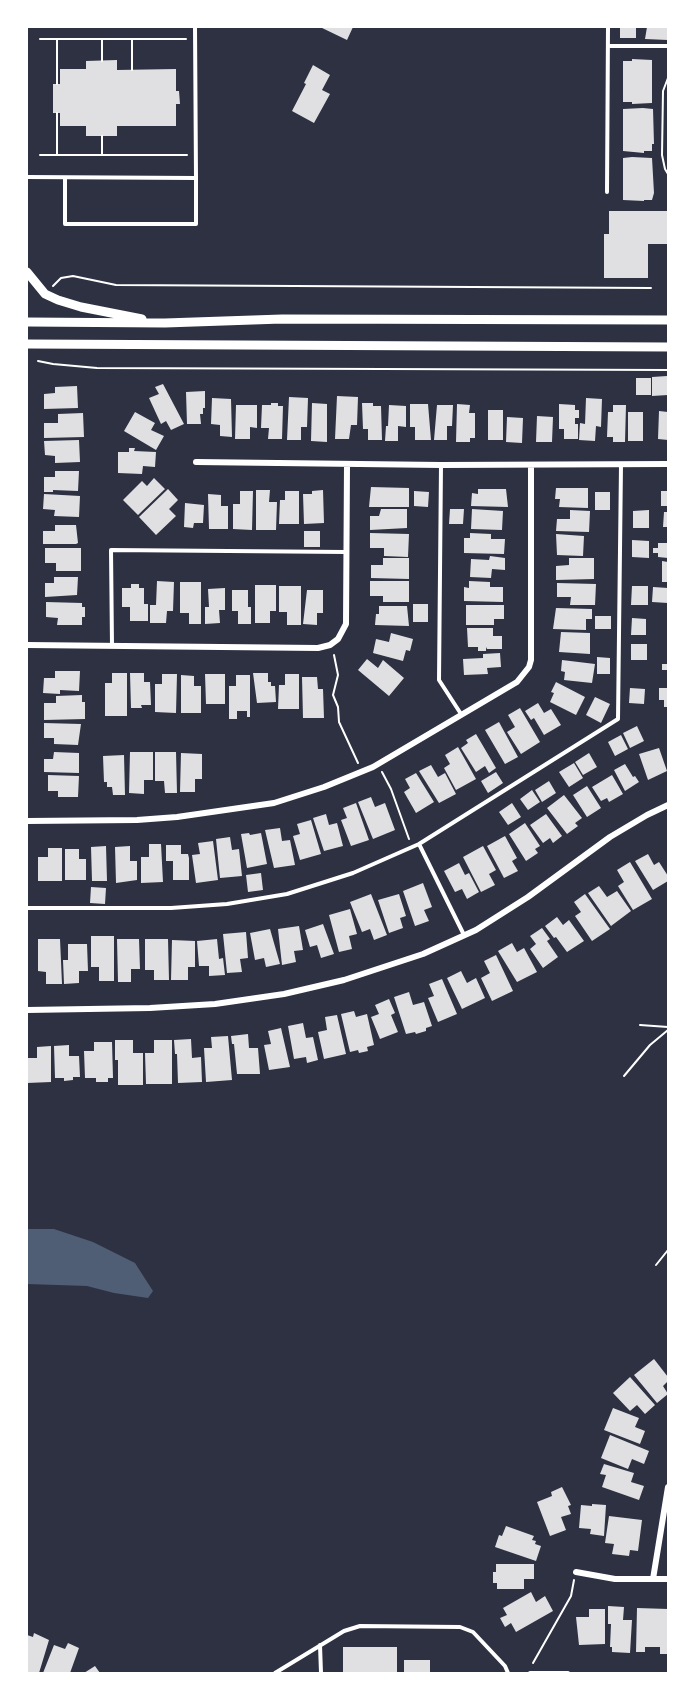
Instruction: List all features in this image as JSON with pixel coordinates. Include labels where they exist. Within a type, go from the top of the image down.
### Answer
[{"type":"main road","points":[[27,272],[45,294],[57,300],[81,307],[165,323]]},
{"type":"main road","points":[[27,322],[165,323],[282,319],[668,320]]},
{"type":"main road","points":[[27,344],[668,347]]},
{"type":"street","points":[[196,462],[347,465],[668,464]]},
{"type":"street","points":[[27,645],[318,648],[331,644],[338,639],[346,624],[347,465]]},
{"type":"street","points":[[27,821],[137,820],[226,811],[274,803],[324,787],[378,764],[517,682],[529,667],[531,660],[531,465]]},
{"type":"street","points":[[27,1010],[204,1005],[284,994],[344,980],[423,954],[476,930],[528,897],[610,837],[668,805]]},
{"type":"street","points":[[653,1579],[668,1487]]},
{"type":"street","points":[[576,1572],[615,1579],[668,1579]]},
{"type":"lane","points":[[65,178],[65,224],[196,224],[195,27]]},
{"type":"lane","points":[[607,192],[608,27]]},
{"type":"lane","points":[[608,46],[668,46]]},
{"type":"lane","points":[[27,177],[196,178]]},
{"type":"lane","points":[[441,465],[439,680],[462,715]]},
{"type":"lane","points":[[27,908],[171,908],[227,904],[287,894],[353,873],[419,844],[618,719],[621,465]]},
{"type":"lane","points":[[112,646],[111,550],[346,552]]},
{"type":"lane","points":[[419,844],[464,935]]},
{"type":"lane","points":[[275,1673],[344,1631],[360,1626],[460,1627],[473,1632],[505,1666],[508,1673]]},
{"type":"lane","points":[[320,1645],[321,1673]]},
{"type":"lane","points":[[530,1672],[568,1673]]},
{"type":"path","points":[[40,39],[188,39]]},
{"type":"path","points":[[57,39],[57,84]]},
{"type":"path","points":[[102,39],[102,61]]},
{"type":"path","points":[[132,39],[132,70]]},
{"type":"path","points":[[668,78],[663,91],[662,154],[664,169],[668,174]]},
{"type":"path","points":[[57,113],[57,155]]},
{"type":"path","points":[[102,136],[102,155]]},
{"type":"path","points":[[40,155],[188,155]]},
{"type":"path","points":[[53,286],[61,278],[73,276],[116,285],[651,288]]},
{"type":"path","points":[[38,360],[53,364],[97,368],[668,370]]},
{"type":"path","points":[[331,644],[338,675],[333,695],[338,707],[339,722],[361,771]]},
{"type":"path","points":[[378,764],[391,789],[412,847]]},
{"type":"path","points":[[640,1024],[668,1028]]},
{"type":"path","points":[[624,1076],[668,1028]]},
{"type":"path","points":[[656,1265],[668,1250]]},
{"type":"path","points":[[530,1672],[533,1662],[571,1596],[576,1572]]},
{"type":"water","points":[[27,1229],[54,1229],[93,1242],[135,1263],[153,1291],[148,1298],[87,1286],[27,1284]]},
{"type":"building","points":[[320,27],[353,27],[347,40]]},
{"type":"building","points":[[620,27],[636,27],[636,38],[620,38]]},
{"type":"building","points":[[647,27],[668,27],[668,40],[645,39]]},
{"type":"building","points":[[632,59],[652,60],[652,103],[623,102],[623,61],[632,61]]},
{"type":"building","points":[[117,60],[117,70],[176,69],[176,91],[179,91],[180,104],[176,104],[176,126],[117,126],[117,136],[86,136],[86,126],[60,126],[60,113],[53,113],[53,84],[60,84],[60,69],[86,69],[86,61]]},
{"type":"building","points":[[313,65],[330,75],[322,90],[330,94],[314,123],[292,111]]},
{"type":"building","points":[[623,109],[653,109],[654,144],[652,144],[652,151],[644,151],[644,153],[623,151]]},
{"type":"building","points":[[623,158],[652,158],[654,193],[652,200],[623,200]]},
{"type":"building","points":[[609,211],[668,211],[668,244],[648,244],[648,278],[604,278],[604,234],[609,234]]},
{"type":"building","points":[[667,376],[668,395],[652,396],[652,377]]},
{"type":"building","points":[[636,378],[651,378],[651,395],[636,395]]},
{"type":"building","points":[[163,384],[184,424],[171,430],[166,421],[161,424],[149,398],[159,394],[155,387]]},
{"type":"building","points":[[77,386],[78,408],[44,409],[44,394],[55,393],[55,387]]},
{"type":"building","points":[[205,391],[205,408],[203,408],[203,414],[200,414],[201,424],[187,424],[186,392]]},
{"type":"building","points":[[337,396],[358,397],[357,425],[351,425],[349,439],[335,439]]},
{"type":"building","points":[[289,397],[308,398],[307,427],[301,427],[301,440],[287,440]]},
{"type":"building","points":[[212,398],[231,399],[232,437],[220,436],[220,425],[211,424]]},
{"type":"building","points":[[586,398],[602,399],[601,427],[596,426],[595,441],[579,440],[580,423],[585,424]]},
{"type":"building","points":[[271,403],[283,406],[282,439],[268,439],[269,428],[261,428],[262,405],[271,405]]},
{"type":"building","points":[[312,403],[327,404],[327,442],[311,441]]},
{"type":"building","points":[[362,403],[381,406],[382,440],[368,440],[368,429],[363,429]]},
{"type":"building","points":[[410,404],[428,404],[431,440],[415,440],[415,427],[410,427]]},
{"type":"building","points":[[457,404],[470,405],[469,413],[475,413],[475,438],[470,438],[470,442],[456,442]]},
{"type":"building","points":[[559,404],[575,405],[575,410],[579,410],[579,418],[575,418],[575,424],[578,424],[578,439],[564,439],[564,429],[559,429]]},
{"type":"building","points":[[236,405],[257,405],[257,428],[250,427],[250,439],[235,439]]},
{"type":"building","points":[[389,405],[406,406],[406,427],[398,426],[398,441],[385,441]]},
{"type":"building","points":[[437,405],[453,405],[452,426],[447,426],[447,440],[434,440]]},
{"type":"building","points":[[613,405],[626,405],[625,442],[613,442],[613,437],[607,437],[608,412],[613,412]]},
{"type":"building","points":[[488,410],[503,410],[503,440],[488,440]]},
{"type":"building","points":[[659,411],[668,412],[668,440],[658,439]]},
{"type":"building","points":[[135,412],[155,423],[151,430],[164,436],[156,450],[124,431]]},
{"type":"building","points":[[628,412],[643,412],[643,441],[628,441]]},
{"type":"building","points":[[83,413],[84,437],[44,438],[44,423],[58,423],[58,414]]},
{"type":"building","points":[[537,416],[553,417],[552,442],[536,442]]},
{"type":"building","points":[[507,417],[523,418],[522,443],[506,442]]},
{"type":"building","points":[[79,440],[80,462],[55,463],[55,456],[45,455],[44,441]]},
{"type":"building","points":[[129,448],[135,448],[134,451],[156,452],[155,467],[143,466],[142,474],[118,473],[118,452],[129,452]]},
{"type":"building","points":[[55,471],[79,471],[78,491],[44,492],[44,477],[55,477]]},
{"type":"building","points":[[154,478],[165,489],[138,515],[123,500],[142,481],[147,486]]},
{"type":"building","points":[[371,487],[409,488],[409,507],[369,507]]},
{"type":"building","points":[[556,488],[588,488],[588,508],[559,507],[560,499],[555,499]]},
{"type":"building","points":[[168,489],[178,500],[169,509],[176,516],[156,535],[139,517]]},
{"type":"building","points":[[478,489],[506,489],[508,507],[471,506],[472,493],[478,494]]},
{"type":"building","points":[[256,490],[270,490],[269,502],[277,502],[276,530],[256,530]]},
{"type":"building","points":[[323,490],[324,523],[304,524],[303,494]]},
{"type":"building","points":[[240,491],[253,491],[252,530],[233,529],[233,504],[240,504]]},
{"type":"building","points":[[285,491],[299,491],[299,524],[279,524],[280,500],[285,500]]},
{"type":"building","points":[[414,491],[429,492],[428,507],[414,506]]},
{"type":"building","points":[[661,491],[668,491],[668,506],[661,506]]},
{"type":"building","points":[[595,492],[610,492],[610,510],[595,510]]},
{"type":"building","points":[[44,494],[80,496],[79,517],[54,516],[55,510],[43,509]]},
{"type":"building","points":[[208,494],[221,495],[221,506],[228,506],[228,529],[209,529]]},
{"type":"building","points":[[185,503],[204,505],[203,523],[194,523],[193,528],[184,527]]},
{"type":"building","points":[[381,509],[407,509],[407,528],[370,530],[370,516],[379,516]]},
{"type":"building","points":[[450,509],[464,509],[463,524],[449,524]]},
{"type":"building","points":[[472,509],[503,511],[502,530],[471,529]]},
{"type":"building","points":[[570,510],[590,511],[589,532],[556,531],[557,519],[570,519]]},
{"type":"building","points":[[649,510],[649,528],[633,528],[633,511]]},
{"type":"building","points":[[664,512],[668,512],[668,527],[663,527]]},
{"type":"building","points":[[55,525],[76,525],[78,543],[43,544],[43,531],[55,531]]},
{"type":"building","points":[[304,531],[320,531],[320,547],[304,547]]},
{"type":"building","points":[[370,533],[409,534],[408,557],[384,556],[384,548],[370,548]]},
{"type":"building","points":[[470,533],[491,534],[491,539],[505,539],[504,554],[464,553],[464,538],[470,538]]},
{"type":"building","points":[[556,534],[584,536],[583,556],[557,555]]},
{"type":"building","points":[[632,540],[649,541],[649,558],[632,557]]},
{"type":"building","points":[[658,543],[668,543],[668,558],[658,557],[658,553],[653,553],[653,548],[658,548]]},
{"type":"building","points":[[45,548],[81,548],[81,571],[56,571],[56,563],[45,563]]},
{"type":"building","points":[[490,556],[505,558],[505,570],[492,569],[491,578],[470,577],[471,559],[489,560]]},
{"type":"building","points":[[383,558],[409,558],[409,579],[371,578],[371,565],[383,565]]},
{"type":"building","points":[[569,558],[594,558],[594,579],[556,580],[556,566],[569,565]]},
{"type":"building","points":[[662,561],[668,562],[668,582],[662,582]]},
{"type":"building","points":[[54,577],[78,577],[77,595],[45,597],[45,583],[54,583]]},
{"type":"building","points":[[157,581],[174,582],[173,611],[167,611],[166,623],[150,623],[150,605],[156,605]]},
{"type":"building","points":[[370,581],[409,581],[409,602],[383,602],[383,596],[370,596]]},
{"type":"building","points":[[469,581],[490,582],[490,587],[503,587],[503,602],[464,601],[464,587],[469,588]]},
{"type":"building","points":[[180,582],[201,582],[201,624],[189,624],[189,613],[180,613]]},
{"type":"building","points":[[557,583],[596,584],[595,605],[570,605],[571,597],[557,597]]},
{"type":"building","points":[[131,584],[139,584],[139,588],[144,588],[144,604],[148,604],[148,621],[130,621],[130,607],[122,607],[122,588],[131,588]]},
{"type":"building","points":[[255,585],[276,585],[276,611],[270,611],[270,623],[255,623]]},
{"type":"building","points":[[279,586],[301,586],[301,625],[287,625],[287,612],[279,612]]},
{"type":"building","points":[[632,586],[648,586],[648,605],[631,605]]},
{"type":"building","points":[[653,587],[668,588],[668,603],[652,602]]},
{"type":"building","points":[[225,588],[225,610],[219,610],[220,623],[205,624],[205,607],[209,607],[208,589]]},
{"type":"building","points":[[232,590],[248,590],[251,624],[238,624],[238,611],[232,611]]},
{"type":"building","points":[[307,590],[323,590],[323,613],[317,613],[317,625],[303,624]]},
{"type":"building","points":[[46,602],[82,603],[82,607],[85,607],[85,617],[82,617],[82,625],[57,625],[58,618],[46,617]]},
{"type":"building","points":[[413,604],[428,604],[428,622],[413,622]]},
{"type":"building","points":[[466,605],[504,605],[504,619],[494,619],[494,625],[466,625]]},
{"type":"building","points":[[379,606],[407,606],[409,626],[375,625]]},
{"type":"building","points":[[556,608],[592,609],[592,619],[586,619],[586,630],[553,629]]},
{"type":"building","points":[[595,616],[611,616],[611,629],[595,629]]},
{"type":"building","points":[[632,618],[646,619],[646,635],[631,635]]},
{"type":"building","points":[[467,628],[493,628],[493,636],[502,636],[502,649],[487,649],[486,647],[486,651],[478,651],[478,647],[468,647]]},
{"type":"building","points":[[561,632],[590,633],[590,654],[559,652]]},
{"type":"building","points":[[391,633],[413,639],[410,651],[406,650],[403,661],[373,653],[376,639],[389,642]]},
{"type":"building","points":[[631,644],[647,644],[647,660],[631,660]]},
{"type":"building","points":[[500,653],[501,667],[487,668],[488,674],[464,675],[463,659],[483,658],[483,654]]},
{"type":"building","points":[[597,657],[610,658],[610,674],[597,674]]},
{"type":"building","points":[[367,659],[378,668],[383,660],[404,678],[389,696],[358,670]]},
{"type":"building","points":[[562,660],[595,664],[592,683],[564,680],[565,672],[561,671]]},
{"type":"building","points":[[662,664],[668,664],[668,670],[662,670]]},
{"type":"building","points":[[55,671],[80,671],[79,691],[60,690],[60,694],[43,693],[44,678],[55,678]]},
{"type":"building","points":[[112,673],[127,673],[127,716],[105,716],[105,683],[112,683]]},
{"type":"building","points":[[130,673],[144,673],[144,682],[150,682],[151,705],[131,708]]},
{"type":"building","points":[[253,673],[268,673],[268,682],[271,682],[271,686],[275,686],[276,702],[257,703]]},
{"type":"building","points":[[162,674],[177,674],[176,713],[155,712],[155,684],[162,684]]},
{"type":"building","points":[[205,674],[225,674],[225,704],[206,704]]},
{"type":"building","points":[[285,674],[299,674],[299,709],[278,709],[279,685],[285,685]]},
{"type":"building","points":[[181,675],[194,676],[194,686],[201,686],[201,713],[181,713]]},
{"type":"building","points":[[236,675],[250,675],[250,717],[247,717],[247,711],[237,711],[237,719],[229,719],[229,686],[236,686]]},
{"type":"building","points":[[302,677],[317,677],[318,689],[323,689],[324,718],[303,718]]},
{"type":"building","points":[[556,682],[585,697],[576,715],[550,702],[554,693],[551,692]]},
{"type":"building","points":[[630,688],[645,689],[644,704],[629,703]]},
{"type":"building","points":[[659,688],[668,688],[668,707],[664,707],[664,700],[659,700]]},
{"type":"building","points":[[82,695],[82,702],[85,702],[85,719],[44,720],[44,703],[56,703],[56,696]]},
{"type":"building","points":[[595,697],[610,704],[601,723],[586,715]]},
{"type":"building","points":[[538,703],[544,713],[551,709],[561,725],[544,735],[534,718],[531,720],[525,711]]},
{"type":"building","points":[[520,708],[540,742],[521,754],[507,732],[515,727],[508,715]]},
{"type":"building","points":[[499,722],[518,757],[505,764],[485,730]]},
{"type":"building","points":[[44,723],[81,724],[78,745],[54,744],[54,738],[44,738]]},
{"type":"building","points":[[637,726],[644,741],[630,748],[623,733]]},
{"type":"building","points":[[476,734],[496,768],[489,773],[485,766],[476,772],[461,748],[468,743],[466,740]]},
{"type":"building","points":[[621,735],[628,749],[615,756],[608,742]]},
{"type":"building","points":[[458,747],[476,779],[456,790],[444,768],[450,764],[445,755]]},
{"type":"building","points":[[659,748],[667,771],[648,780],[639,754]]},
{"type":"building","points":[[54,752],[79,753],[79,773],[44,772],[44,759],[53,759]]},
{"type":"building","points":[[130,752],[153,752],[153,780],[144,780],[144,794],[129,793]]},
{"type":"building","points":[[155,752],[176,752],[177,793],[165,793],[164,781],[155,781]]},
{"type":"building","points":[[181,753],[202,754],[202,779],[195,779],[195,792],[180,792]]},
{"type":"building","points":[[589,753],[597,767],[583,775],[575,762]]},
{"type":"building","points":[[124,755],[125,795],[113,795],[112,787],[107,787],[107,782],[104,782],[103,756]]},
{"type":"building","points":[[574,763],[583,778],[569,787],[559,772]]},
{"type":"building","points":[[625,764],[639,782],[625,791],[614,770]]},
{"type":"building","points":[[431,765],[438,777],[445,773],[456,794],[439,803],[419,771]]},
{"type":"building","points":[[496,772],[503,783],[488,793],[481,781]]},
{"type":"building","points":[[416,773],[434,802],[416,813],[404,792],[410,788],[405,779]]},
{"type":"building","points":[[48,775],[79,776],[78,797],[58,797],[58,791],[48,791]]},
{"type":"building","points":[[612,775],[623,794],[609,802],[607,798],[601,801],[592,787]]},
{"type":"building","points":[[549,781],[556,793],[542,802],[535,790]]},
{"type":"building","points":[[587,786],[601,808],[587,817],[573,795]]},
{"type":"building","points":[[532,790],[540,802],[528,810],[520,799]]},
{"type":"building","points":[[564,795],[582,818],[575,823],[578,826],[567,834],[547,808]]},
{"type":"building","points":[[371,797],[375,807],[385,803],[395,830],[373,839],[358,802]]},
{"type":"building","points":[[356,803],[369,840],[351,846],[341,820],[347,818],[343,808]]},
{"type":"building","points":[[512,803],[521,817],[508,825],[499,812]]},
{"type":"building","points":[[326,814],[329,825],[337,823],[343,846],[324,851],[313,818]]},
{"type":"building","points":[[546,814],[562,836],[553,843],[550,838],[543,843],[530,825]]},
{"type":"building","points":[[311,820],[321,854],[300,860],[293,836],[300,834],[297,824]]},
{"type":"building","points":[[525,823],[540,846],[535,849],[538,853],[526,861],[509,834]]},
{"type":"building","points":[[280,828],[282,841],[290,840],[295,865],[274,868],[265,830]]},
{"type":"building","points":[[249,833],[250,835],[261,833],[267,864],[247,868],[241,834]]},
{"type":"building","points":[[505,836],[517,858],[512,861],[518,871],[504,878],[487,846]]},
{"type":"building","points":[[230,837],[232,850],[239,849],[242,876],[220,878],[216,839]]},
{"type":"building","points":[[213,841],[218,880],[196,883],[192,855],[200,854],[198,843]]},
{"type":"building","points":[[149,844],[161,844],[163,882],[141,883],[141,857],[149,857]]},
{"type":"building","points":[[166,845],[181,845],[181,854],[188,854],[189,880],[173,880],[173,861],[166,861]]},
{"type":"building","points":[[106,846],[107,881],[92,881],[91,847]]},
{"type":"building","points":[[130,846],[130,861],[137,861],[137,880],[116,883],[115,847]]},
{"type":"building","points":[[483,846],[496,870],[489,874],[495,885],[481,892],[463,857]]},
{"type":"building","points":[[48,848],[62,848],[62,881],[38,881],[38,857],[48,857]]},
{"type":"building","points":[[65,849],[79,849],[79,859],[86,859],[86,880],[65,880]]},
{"type":"building","points":[[648,854],[654,865],[659,862],[668,876],[668,881],[653,890],[635,861]]},
{"type":"building","points":[[630,862],[652,899],[633,910],[618,886],[624,882],[617,870]]},
{"type":"building","points":[[459,863],[465,875],[469,873],[479,892],[467,899],[462,889],[455,892],[444,871]]},
{"type":"building","points":[[261,873],[263,890],[248,892],[246,875]]},
{"type":"building","points":[[423,883],[432,907],[424,910],[429,921],[415,926],[403,891]]},
{"type":"building","points":[[599,886],[607,897],[617,891],[631,911],[611,926],[588,893]]},
{"type":"building","points":[[91,887],[106,888],[105,904],[90,903]]},
{"type":"building","points":[[371,894],[387,935],[374,940],[370,929],[362,932],[350,902]]},
{"type":"building","points":[[399,894],[406,916],[400,918],[403,928],[389,933],[378,900]]},
{"type":"building","points":[[585,894],[610,929],[592,941],[575,916],[581,912],[574,902]]},
{"type":"building","points":[[350,909],[357,934],[349,936],[352,949],[339,952],[329,915]]},
{"type":"building","points":[[557,917],[563,925],[569,920],[584,941],[567,952],[545,926]]},
{"type":"building","points":[[323,924],[334,954],[321,958],[317,945],[310,947],[305,930]]},
{"type":"building","points":[[299,926],[303,950],[294,951],[296,962],[282,965],[278,929]]},
{"type":"building","points":[[542,928],[550,939],[547,941],[558,957],[543,968],[530,949],[536,944],[530,936]]},
{"type":"building","points":[[270,929],[280,964],[266,967],[264,958],[255,960],[250,933]]},
{"type":"building","points":[[246,932],[248,958],[240,959],[242,972],[227,973],[223,934]]},
{"type":"building","points":[[91,936],[114,936],[114,981],[99,981],[99,967],[91,967]]},
{"type":"building","points":[[38,939],[60,939],[62,984],[46,984],[46,972],[38,971]]},
{"type":"building","points":[[117,939],[139,939],[140,969],[131,969],[131,982],[118,982]]},
{"type":"building","points":[[145,939],[168,939],[169,980],[154,980],[154,970],[145,970]]},
{"type":"building","points":[[217,939],[219,959],[223,958],[225,975],[209,976],[209,966],[199,966],[197,941]]},
{"type":"building","points":[[172,940],[195,941],[195,967],[188,967],[188,980],[171,980]]},
{"type":"building","points":[[512,943],[517,952],[524,948],[537,972],[517,982],[498,951]]},
{"type":"building","points":[[68,944],[87,944],[88,971],[79,971],[79,983],[64,984],[63,960],[68,960]]},
{"type":"building","points":[[496,955],[513,991],[492,1001],[481,978],[490,973],[484,961]]},
{"type":"building","points":[[461,971],[467,983],[476,978],[485,998],[462,1009],[447,978]]},
{"type":"building","points":[[442,979],[457,1014],[438,1022],[428,998],[434,996],[429,984]]},
{"type":"building","points":[[409,992],[413,1005],[424,1002],[432,1026],[416,1034],[415,1032],[406,1034],[394,997]]},
{"type":"building","points":[[389,999],[395,1013],[391,1015],[398,1032],[380,1039],[371,1017],[379,1014],[375,1005]]},
{"type":"building","points":[[354,1011],[356,1017],[367,1014],[374,1045],[367,1047],[368,1051],[350,1052],[341,1014]]},
{"type":"building","points":[[337,1015],[346,1054],[324,1059],[318,1032],[327,1030],[325,1017]]},
{"type":"building","points":[[303,1023],[306,1038],[313,1037],[318,1060],[307,1063],[306,1057],[294,1059],[288,1026]]},
{"type":"building","points":[[281,1028],[290,1067],[269,1070],[264,1045],[271,1044],[268,1031]]},
{"type":"building","points":[[248,1034],[249,1048],[258,1048],[260,1074],[237,1074],[231,1036]]},
{"type":"building","points":[[228,1036],[232,1080],[206,1082],[204,1048],[212,1048],[211,1037]]},
{"type":"building","points":[[191,1039],[192,1058],[201,1057],[202,1082],[178,1083],[174,1040]]},
{"type":"building","points":[[115,1040],[133,1040],[133,1053],[143,1053],[143,1085],[118,1085]]},
{"type":"building","points":[[154,1040],[172,1040],[172,1084],[146,1084],[145,1053],[154,1053]]},
{"type":"building","points":[[94,1042],[112,1042],[113,1078],[108,1078],[108,1082],[96,1082],[96,1078],[85,1078],[84,1051],[94,1051]]},
{"type":"building","points":[[69,1045],[69,1056],[79,1056],[80,1077],[64,1081],[64,1078],[55,1078],[54,1046]]},
{"type":"building","points":[[51,1046],[51,1082],[27,1083],[27,1058],[37,1058],[37,1047]]},
{"type":"building","points":[[654,1359],[668,1377],[668,1381],[663,1386],[668,1394],[657,1403],[634,1375]]},
{"type":"building","points":[[630,1377],[655,1405],[645,1414],[637,1405],[630,1411],[613,1393]]},
{"type":"building","points":[[613,1408],[639,1418],[635,1427],[645,1431],[640,1444],[604,1430]]},
{"type":"building","points":[[610,1435],[649,1451],[644,1464],[632,1459],[628,1469],[601,1458]]},
{"type":"building","points":[[604,1464],[634,1473],[631,1482],[644,1486],[639,1500],[602,1487],[606,1475],[600,1474]]},
{"type":"building","points":[[562,1487],[571,1505],[568,1506],[571,1514],[561,1517],[566,1530],[550,1536],[537,1502],[552,1496],[551,1492]]},
{"type":"building","points":[[592,1504],[606,1505],[604,1536],[590,1534],[591,1529],[579,1528],[581,1505],[592,1506]]},
{"type":"building","points":[[609,1516],[642,1520],[638,1551],[630,1550],[629,1556],[612,1554],[614,1544],[605,1543]]},
{"type":"building","points":[[506,1526],[534,1536],[532,1540],[541,1546],[536,1561],[495,1547],[499,1535],[502,1536]]},
{"type":"building","points":[[496,1564],[534,1564],[534,1579],[524,1579],[524,1589],[497,1589],[497,1583],[493,1583]]},
{"type":"building","points":[[531,1592],[536,1602],[545,1596],[553,1611],[516,1632],[511,1623],[505,1627],[500,1618],[507,1615],[503,1608]]},
{"type":"building","points":[[608,1606],[624,1607],[623,1620],[632,1620],[630,1653],[612,1652]]},
{"type":"building","points":[[637,1608],[668,1609],[668,1654],[660,1654],[660,1647],[645,1647],[645,1652],[636,1652]]},
{"type":"building","points":[[589,1609],[605,1609],[605,1644],[579,1645],[576,1617],[589,1617]]},
{"type":"building","points":[[34,1633],[49,1640],[39,1673],[29,1673],[27,1672],[27,1635],[33,1637]]},
{"type":"building","points":[[68,1643],[79,1648],[70,1673],[43,1673],[54,1645],[65,1649]]},
{"type":"building","points":[[343,1647],[397,1647],[397,1673],[343,1673]]},
{"type":"building","points":[[404,1660],[430,1660],[430,1673],[404,1673]]},
{"type":"building","points":[[95,1666],[100,1673],[84,1673]]}]
